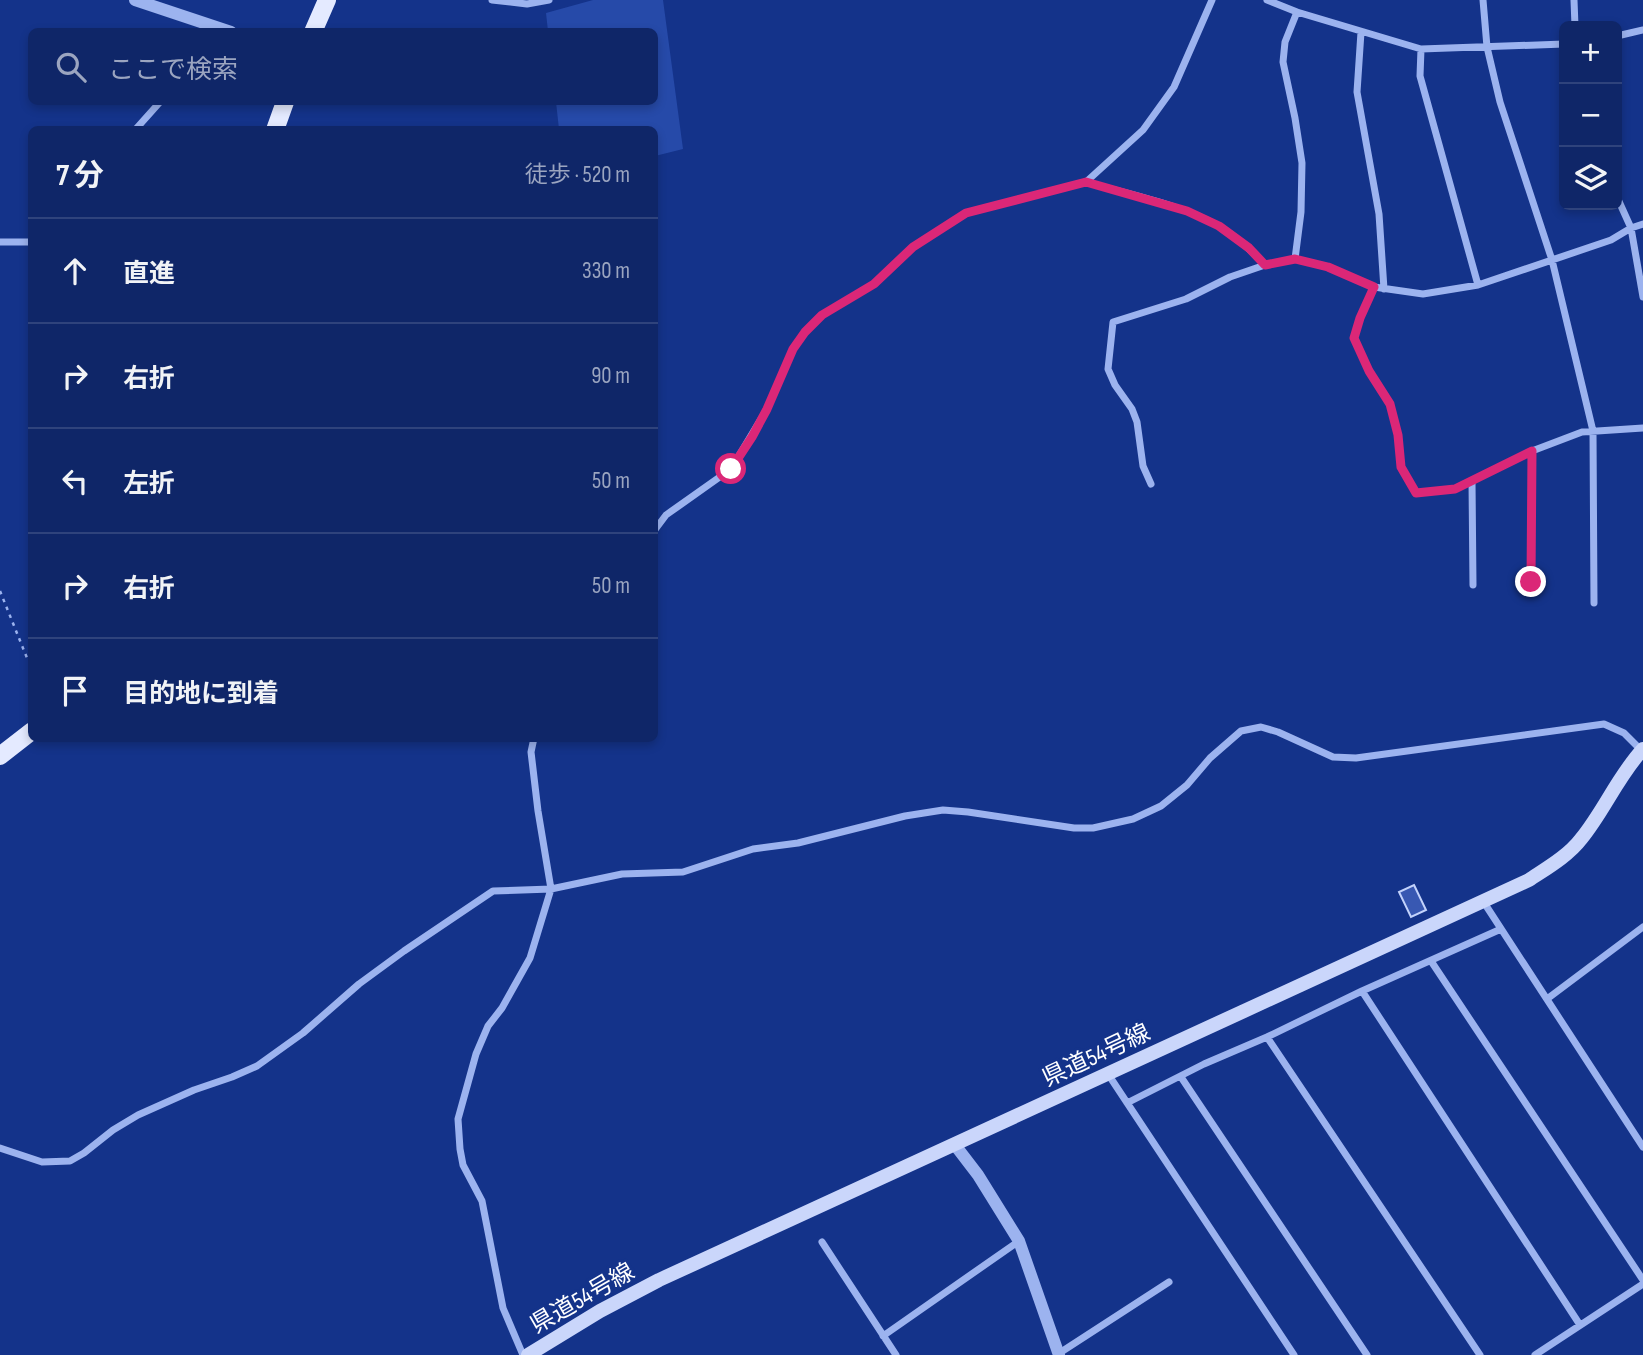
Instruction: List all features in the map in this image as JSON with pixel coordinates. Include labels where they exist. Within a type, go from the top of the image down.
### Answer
[{"type":"main road","points":[[315,28],[327,0]]},
{"type":"main road","points":[[276,126],[284,105]]},
{"type":"main road","points":[[0,756],[28,734]]},
{"type":"main road","name":"県道54号線","points":[[526,1355],[659,1280],[1529,880],[1556,862],[1580,841],[1642,750]]},
{"type":"street","points":[[135,0],[217,28]]},
{"type":"street","points":[[492,0],[527,4],[548,0]]},
{"type":"street","points":[[658,526],[666,515],[731,469],[767,409],[793,349],[822,315],[874,284],[913,247],[966,213],[1086,182],[1143,130],[1174,87],[1212,0]]},
{"type":"street","points":[[1267,0],[1297,12],[1421,49],[1559,44]]},
{"type":"street","points":[[1483,0],[1487,47],[1500,102],[1552,260],[1593,431],[1594,603]]},
{"type":"street","points":[[1574,0],[1574,21]]},
{"type":"street","points":[[1295,259],[1301,212],[1302,163],[1283,62],[1285,42],[1297,12]]},
{"type":"street","points":[[1622,35],[1643,30]]},
{"type":"street","points":[[1361,32],[1357,92],[1379,214],[1384,289]]},
{"type":"street","points":[[1421,49],[1420,76],[1478,285]]},
{"type":"street","points":[[139,126],[157,105]]},
{"type":"street","points":[[1086,182],[1187,211],[1219,226],[1249,248],[1265,265]]},
{"type":"street","points":[[1622,208],[1631,228],[1643,297]]},
{"type":"street","points":[[1151,484],[1143,467],[1137,422],[1108,369],[1113,321],[1186,299],[1230,276],[1295,259],[1328,267],[1384,289],[1423,294],[1478,285],[1611,240],[1643,224]]},
{"type":"street","points":[[0,242],[28,242]]},
{"type":"street","points":[[1374,287],[1354,338],[1369,371],[1390,404],[1398,435],[1401,467],[1416,493],[1455,489],[1532,451],[1582,432],[1643,428]]},
{"type":"street","points":[[1531,582],[1532,451]]},
{"type":"street","points":[[1472,481],[1473,585]]},
{"type":"street","points":[[0,1148],[42,1162],[70,1161],[138,1115],[257,1066],[303,1033],[359,984],[492,891],[551,889],[622,874],[683,872],[753,849],[798,843],[905,816],[943,810],[1074,828],[1093,828],[1133,819],[1161,806],[1241,731],[1261,727],[1279,732],[1333,757],[1356,758],[1604,724],[1624,733],[1642,750]]},
{"type":"street","points":[[526,1355],[503,1308],[482,1201],[463,1165],[458,1119],[476,1055],[488,1026],[502,1008],[530,958],[551,889],[538,811],[531,752],[533,742]]},
{"type":"street","points":[[1483,901],[1643,1147]]},
{"type":"street","points":[[1547,999],[1643,928]]},
{"type":"street","points":[[1127,1103],[1204,1064],[1501,929]]},
{"type":"street","points":[[1432,961],[1643,1282],[1535,1355]]},
{"type":"street","points":[[1362,992],[1580,1325]]},
{"type":"street","points":[[1267,1037],[1480,1355]]},
{"type":"street","points":[[1108,1074],[1294,1355]]},
{"type":"street","points":[[1181,1077],[1367,1355]]},
{"type":"street","points":[[955,1145],[978,1175],[1019,1241],[1058,1355],[1169,1282]]},
{"type":"street","points":[[883,1336],[1019,1241]]},
{"type":"street","points":[[822,1242],[896,1355]]},
{"type":"path","points":[[0,591],[28,659]]},
{"type":"shaded area","points":[[593,0],[663,0],[683,149],[658,155],[658,126],[559,126],[556,105],[658,105],[658,28],[548,28],[546,13]]},
{"type":"building","points":[[1414,885],[1426,910],[1411,917],[1399,892]]},
{"type":"route","points":[[731,469],[767,409],[793,349],[822,315],[874,284],[913,247],[966,213],[1086,182],[1187,211],[1219,226],[1249,248],[1265,265],[1295,259],[1328,267],[1374,287],[1354,338],[1369,371],[1390,404],[1398,435],[1401,467],[1416,493],[1455,489],[1532,451],[1531,582]]}]
